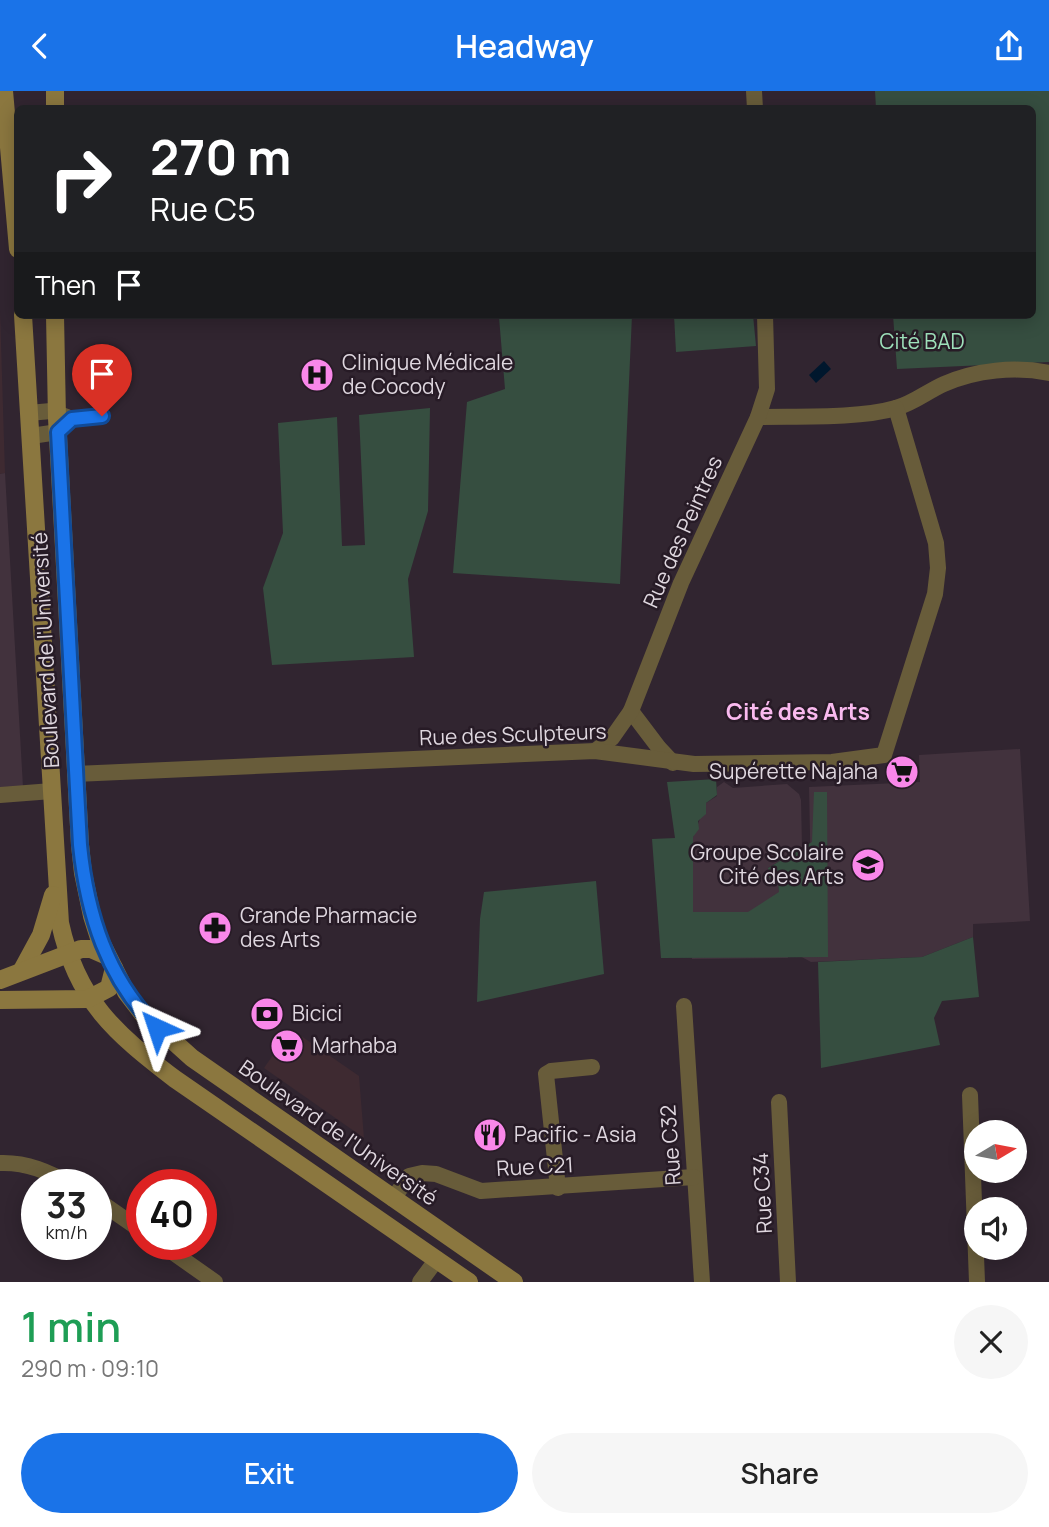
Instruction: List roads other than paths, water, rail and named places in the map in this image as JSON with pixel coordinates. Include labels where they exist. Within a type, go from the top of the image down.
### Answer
[{"type":"street","points":[[4,91],[14,204]]},
{"type":"street","name":"Boulevard de l'Université","points":[[23,319],[56,881],[60,923],[68,955],[88,999],[135,1048],[175,1079],[469,1282]]},
{"type":"street","name":"Boulevard de l'Université","points":[[55,319],[64,415],[58,432],[75,774],[83,873],[92,916],[110,962],[126,992],[142,1013],[192,1058],[514,1282]]},
{"type":"street","name":"Rue des Peintres","points":[[595,751],[612,738],[631,711],[681,583],[758,417],[767,390],[765,319]]},
{"type":"street","points":[[758,417],[820,416],[896,408],[967,376],[998,371],[1033,370],[1049,373]]},
{"type":"street","name":"Rue des Sculpteurs","points":[[75,774],[595,751],[694,765],[832,762],[884,755],[936,594],[938,568],[936,543],[896,408]]},
{"type":"street","points":[[30,413],[102,416]]},
{"type":"street","points":[[31,436],[58,432]]},
{"type":"street","points":[[631,711],[673,763]]},
{"type":"street","points":[[0,795],[52,791]]},
{"type":"street","points":[[22,970],[44,927],[56,881]]},
{"type":"street","points":[[0,980],[86,948],[110,962],[109,988],[88,999],[0,1000]]},
{"type":"street","name":"Rue C32","points":[[684,1006],[702,1282]]},
{"type":"street","points":[[558,1188],[546,1074],[551,1071],[593,1067]]},
{"type":"street","points":[[970,1095],[977,1282]]},
{"type":"street","name":"Rue C34","points":[[779,1102],[788,1282]]},
{"type":"street","points":[[0,1163],[20,1162],[39,1169]]},
{"type":"street","name":"Rue C21","points":[[393,1199],[410,1177],[422,1173],[436,1174],[481,1191],[694,1178]]},
{"type":"street","points":[[420,1282],[437,1259]]},
{"type":"street","points":[[184,1260],[215,1282]]},
{"type":"water","points":[[824,361],[831,369],[816,383],[809,375]]},
{"type":"place","name":"Clinique Médicale de Cocody","points":[[317,375]]},
{"type":"place","name":"Supérette Najaha","points":[[902,772]]},
{"type":"place","name":"Groupe Scolaire Cité des Arts","points":[[868,865]]},
{"type":"place","name":"Grande Pharmacie des Arts","points":[[215,928]]},
{"type":"place","name":"Bicici","points":[[267,1014]]},
{"type":"place","name":"Marhaba","points":[[287,1046]]},
{"type":"place","name":"Pacific - Asia","points":[[490,1135]]},
{"type":"district","name":"Cité des Arts","points":[[798,712]]},
{"type":"park label","name":"Cité BAD","points":[[922,342]]}]
